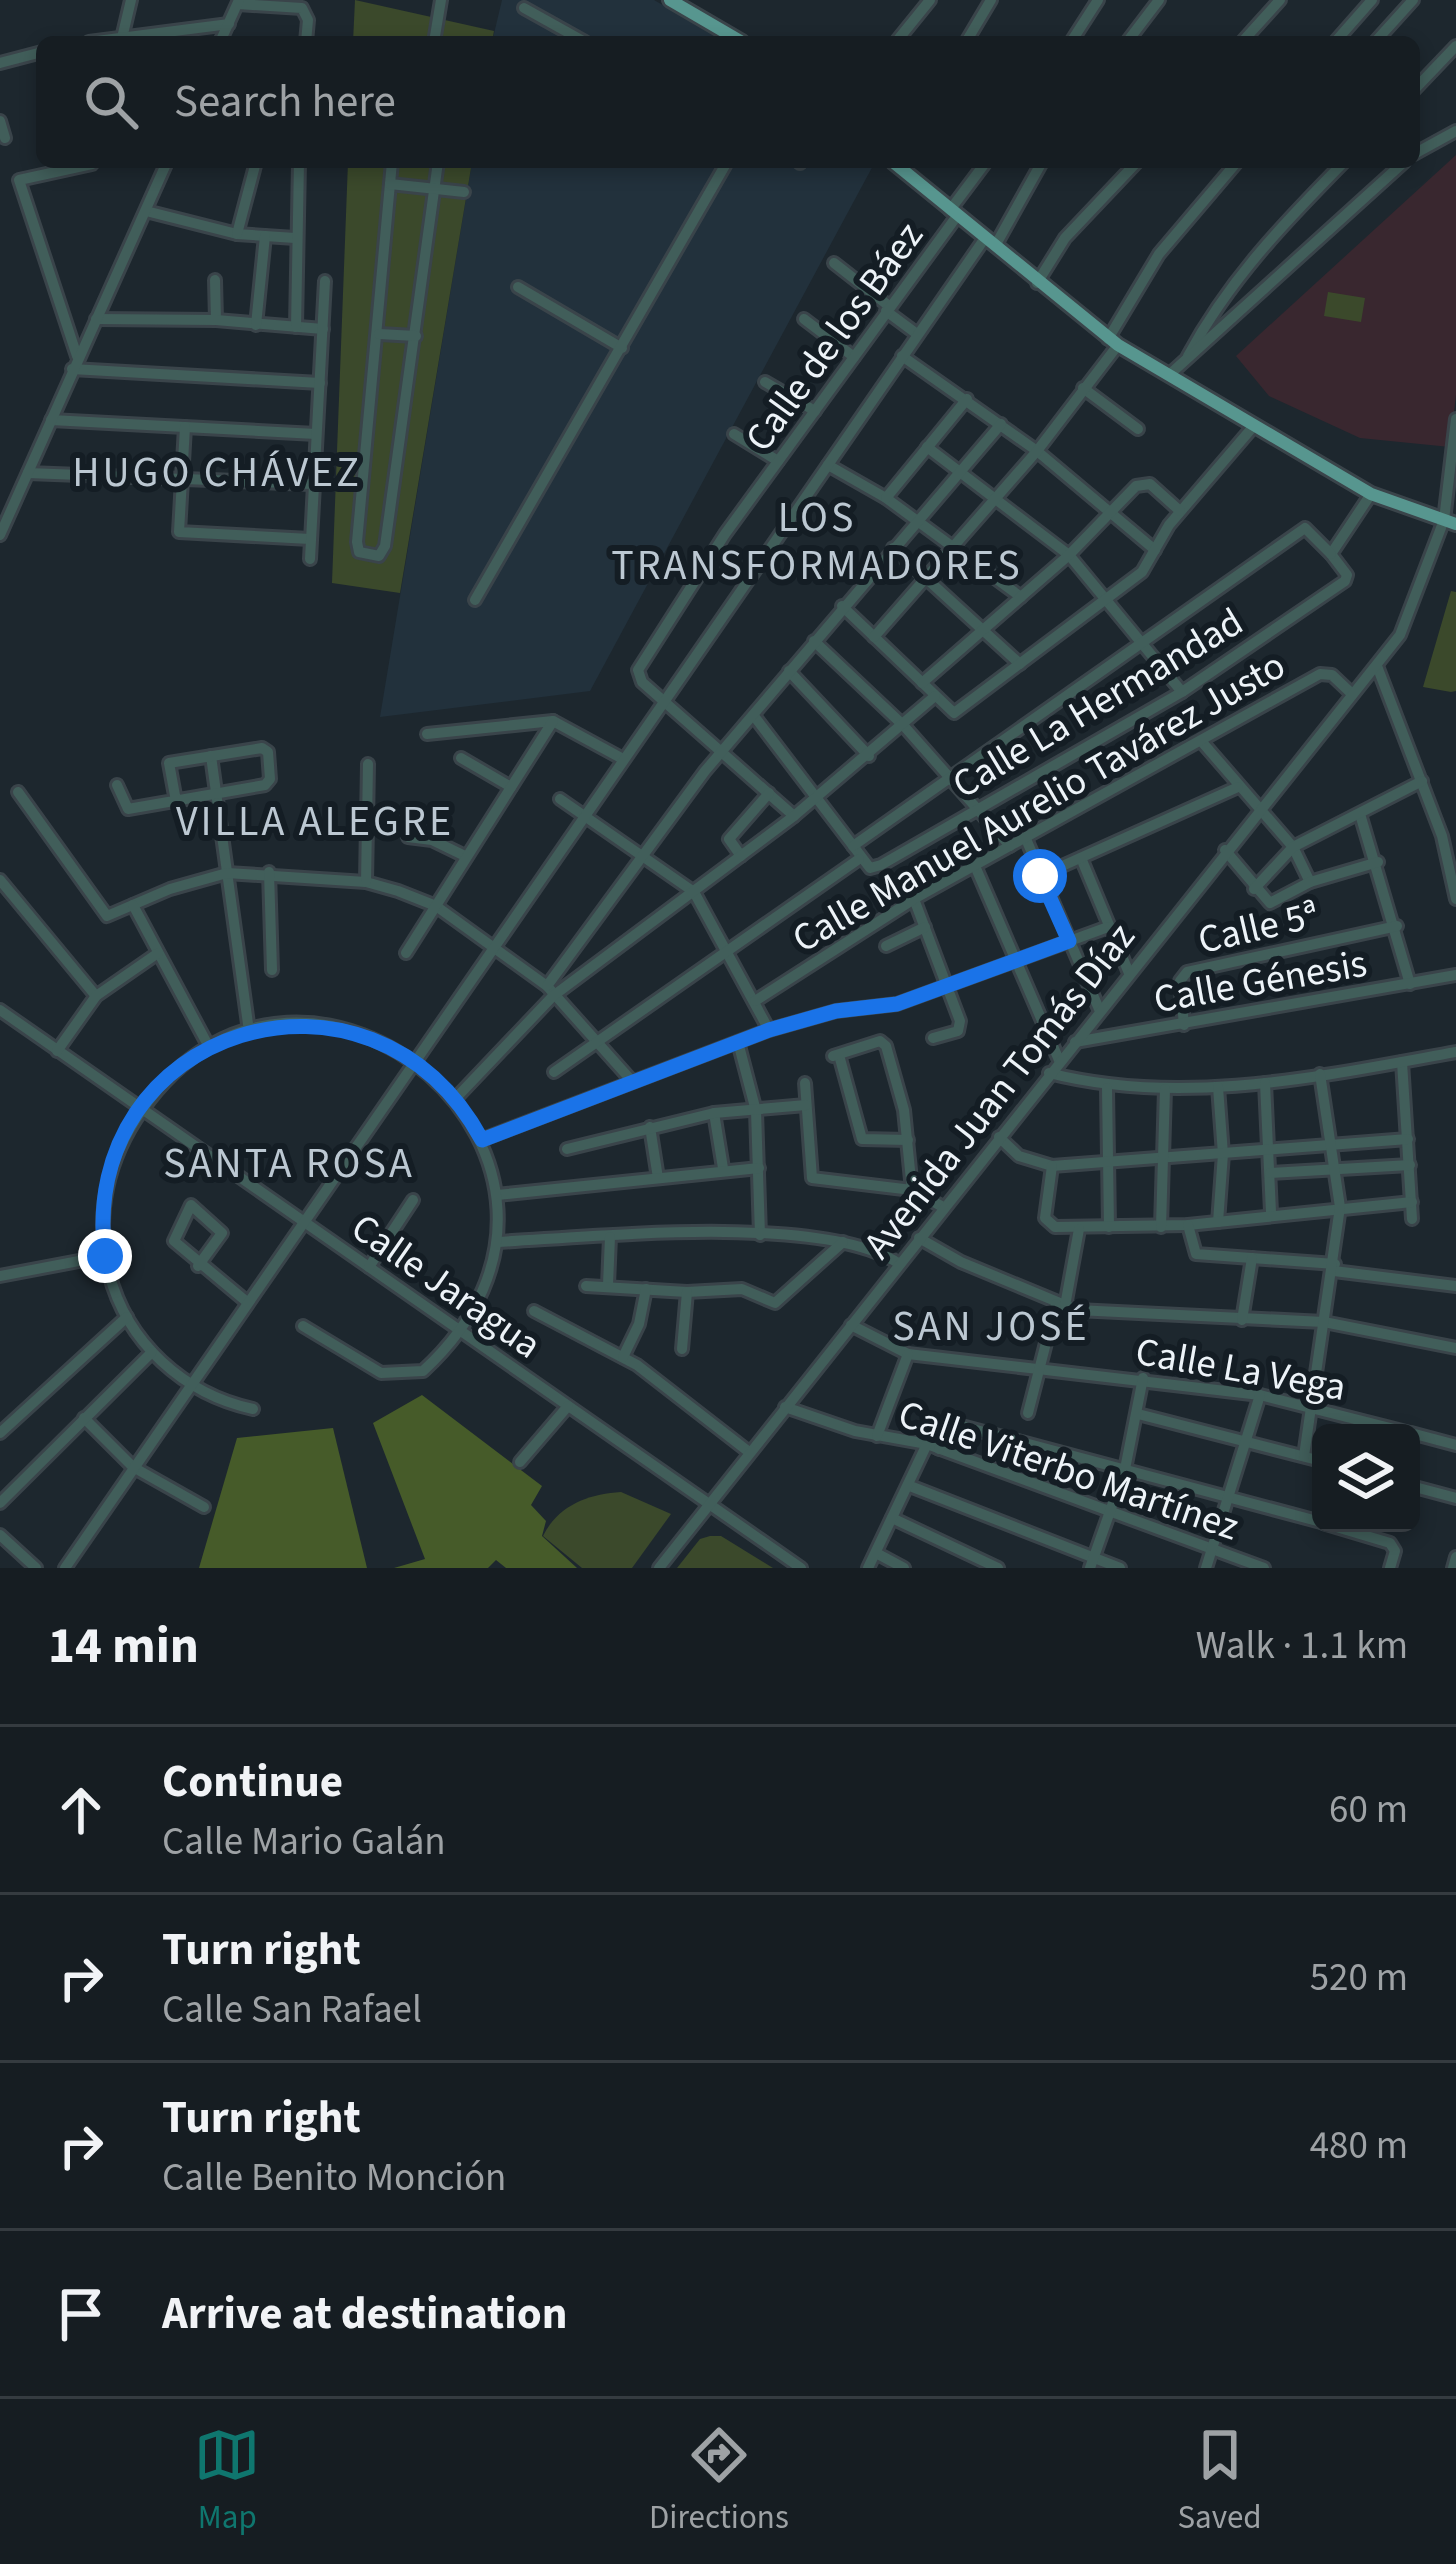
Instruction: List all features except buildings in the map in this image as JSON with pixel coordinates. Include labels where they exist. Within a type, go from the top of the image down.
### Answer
[{"type":"main road","points":[[670,0],[732,36]]},
{"type":"main road","points":[[900,168],[1113,342],[1252,428],[1372,494],[1450,522]]},
{"type":"street","points":[[123,36],[131,0]]},
{"type":"street","points":[[435,36],[441,0]]},
{"type":"street","points":[[901,36],[930,0]]},
{"type":"street","points":[[970,36],[991,0]]},
{"type":"street","points":[[1075,36],[1098,0]]},
{"type":"street","points":[[1132,36],[1159,0]]},
{"type":"street","points":[[1247,36],[1278,0]]},
{"type":"street","points":[[1340,36],[1372,0]]},
{"type":"street","points":[[1380,36],[1413,0]]},
{"type":"street","points":[[223,36],[238,2],[302,8],[308,20],[307,36]]},
{"type":"street","points":[[524,8],[574,36]]},
{"type":"street","points":[[143,36],[229,24]]},
{"type":"street","points":[[1420,84],[1456,46]]},
{"type":"street","points":[[0,63],[36,54]]},
{"type":"street","points":[[0,121],[5,137]]},
{"type":"street","points":[[1420,151],[1456,131]]},
{"type":"street","points":[[74,168],[20,180],[75,363]]},
{"type":"street","points":[[0,535],[164,168]]},
{"type":"street","points":[[237,234],[254,168]]},
{"type":"street","points":[[296,327],[299,168]]},
{"type":"street","points":[[391,168],[357,542],[358,552],[379,556],[385,546],[437,168]]},
{"type":"street","points":[[475,600],[724,168]]},
{"type":"street","name":"Calle de los Báez","points":[[794,816],[637,677],[638,670],[982,168]]},
{"type":"street","points":[[65,1568],[917,334],[990,242],[1038,168]]},
{"type":"street","points":[[1037,283],[1065,238],[1131,168]]},
{"type":"street","points":[[874,637],[1037,451],[1113,342],[1159,254],[1232,168]]},
{"type":"street","points":[[1184,364],[1218,300],[1249,260],[1338,168]]},
{"type":"street","points":[[1169,375],[1397,168]]},
{"type":"street","points":[[390,184],[464,192]]},
{"type":"street","points":[[146,211],[237,234],[296,238]]},
{"type":"street","points":[[256,325],[265,236]]},
{"type":"street","points":[[834,263],[917,334]]},
{"type":"street","points":[[215,280],[216,320]]},
{"type":"street","points":[[310,559],[325,281]]},
{"type":"street","points":[[518,287],[622,348]]},
{"type":"street","points":[[96,319],[216,320],[323,329]]},
{"type":"street","points":[[804,319],[854,357]]},
{"type":"street","points":[[379,334],[416,336]]},
{"type":"street","points":[[902,356],[1037,451],[1156,550]]},
{"type":"street","points":[[75,363],[320,383]]},
{"type":"street","points":[[765,382],[815,410]]},
{"type":"street","points":[[1083,388],[1138,429]]},
{"type":"street","points":[[886,498],[967,399]]},
{"type":"street","name":"Avenida Juan Tomás Díaz","points":[[659,1568],[1259,806],[1400,635],[1450,522],[1456,419]]},
{"type":"street","points":[[51,420],[316,434]]},
{"type":"street","points":[[456,1098],[550,991],[640,852],[842,606],[1001,424]]},
{"type":"street","points":[[185,427],[181,532],[310,538]]},
{"type":"street","points":[[842,606],[954,713],[1142,572],[1180,511],[1252,428]]},
{"type":"street","points":[[734,434],[778,461]]},
{"type":"street","points":[[927,447],[1069,555],[1182,692]]},
{"type":"street","points":[[828,465],[886,498],[1021,596]]},
{"type":"street","points":[[28,473],[311,484]]},
{"type":"street","points":[[922,683],[1069,555],[1142,482],[1180,511]]},
{"type":"street","points":[[853,846],[1305,528],[1311,528],[1331,554],[1372,494]]},
{"type":"street","points":[[893,548],[1020,664]]},
{"type":"street","name":"Calle La Hermandad","points":[[554,1072],[725,950],[865,863],[976,808],[1182,692],[1347,578],[1331,554]]},
{"type":"street","points":[[814,641],[904,726],[1010,846]]},
{"type":"street","points":[[1376,666],[1449,836],[1456,899]]},
{"type":"street","points":[[789,670],[869,757]]},
{"type":"street","name":"Calle Manuel Aurelio Tavárez Justo","points":[[754,1001],[914,899],[1320,674],[1332,675],[1351,693]]},
{"type":"street","points":[[550,991],[794,816],[869,757],[935,696]]},
{"type":"street","points":[[754,716],[819,796],[865,863]]},
{"type":"street","points":[[427,734],[554,721],[623,759]]},
{"type":"street","points":[[406,953],[554,721]]},
{"type":"street","points":[[1202,742],[1293,847],[1310,882]]},
{"type":"street","points":[[117,785],[125,809],[176,801],[269,784],[266,749],[169,763],[176,801]]},
{"type":"street","points":[[211,757],[249,1030]]},
{"type":"street","points":[[461,758],[511,787]]},
{"type":"street","points":[[366,882],[368,764]]},
{"type":"street","points":[[1254,889],[1293,847],[1422,781]]},
{"type":"street","points":[[1040,876],[1238,788]]},
{"type":"street","points":[[18,792],[106,915],[227,873],[269,872],[366,882],[436,906],[550,991],[631,1080]]},
{"type":"street","points":[[741,856],[729,839],[769,793]]},
{"type":"street","points":[[560,800],[694,892],[769,1030]]},
{"type":"street","points":[[1360,814],[1397,926],[1410,984]]},
{"type":"street","points":[[408,837],[432,840],[465,856]]},
{"type":"street","points":[[1026,838],[1099,1009]]},
{"type":"street","points":[[1225,850],[1270,903],[1310,882],[1378,862]]},
{"type":"street","points":[[1081,857],[1130,973]]},
{"type":"street","points":[[975,866],[1059,1060]]},
{"type":"street","points":[[269,872],[272,970]]},
{"type":"street","points":[[0,880],[96,996]]},
{"type":"street","points":[[914,899],[961,1027],[933,1038]]},
{"type":"street","points":[[133,905],[209,1047]]},
{"type":"street","name":"Calle 5ª","points":[[1184,1024],[1180,981],[1187,972],[1397,926]]},
{"type":"street","points":[[886,946],[926,927]]},
{"type":"street","points":[[482,1140],[769,1030],[836,1011],[897,1004],[1108,927]]},
{"type":"street","points":[[56,1051],[96,996],[158,952]]},
{"type":"street","name":"Calle Génesis","points":[[1073,1042],[1456,975]]},
{"type":"street","name":"Calle Jaragua","points":[[0,1010],[801,1568]]},
{"type":"street","points":[[254,1409],[190,1384],[152,1352],[127,1317],[105,1256],[103,1214],[110,1172],[142,1110],[172,1074],[209,1047],[249,1030],[298,1023],[371,1037],[415,1060],[456,1098],[482,1140],[497,1195],[497,1242],[485,1288],[461,1333],[423,1371],[381,1373],[304,1327]]},
{"type":"street","points":[[908,1140],[862,1139],[836,1055],[880,1041],[886,1046],[908,1140],[912,1190]]},
{"type":"street","points":[[738,1042],[756,1111],[760,1235]]},
{"type":"street","points":[[1049,1073],[1107,1088],[1218,1088],[1456,1052]]},
{"type":"street","points":[[1402,1062],[1412,1219]]},
{"type":"street","points":[[1304,1456],[1340,1207],[1334,1142],[1320,1074]]},
{"type":"street","points":[[805,1083],[812,1178],[912,1190],[943,1207]]},
{"type":"street","points":[[1265,1083],[1271,1212]]},
{"type":"street","points":[[1107,1088],[1109,1228]]},
{"type":"street","points":[[1218,1088],[1223,1154],[1218,1222]]},
{"type":"street","points":[[1161,1226],[1165,1089]]},
{"type":"street","points":[[567,1149],[714,1113],[806,1105]]},
{"type":"street","points":[[714,1113],[723,1168]]},
{"type":"street","points":[[650,1127],[658,1178]]},
{"type":"street","points":[[999,1137],[1019,1156],[1052,1166],[1408,1139]]},
{"type":"street","points":[[1270,1173],[1410,1165]]},
{"type":"street","points":[[1052,1166],[1046,1218],[1079,1229],[1188,1226],[1271,1212],[1412,1202]]},
{"type":"street","points":[[497,1195],[723,1168],[758,1168]]},
{"type":"street","points":[[369,1267],[413,1200]]},
{"type":"street","points":[[198,1266],[222,1233],[191,1205],[173,1241],[198,1266],[247,1302]]},
{"type":"street","points":[[1188,1226],[1196,1255],[1252,1258],[1456,1286]]},
{"type":"street","points":[[1028,1413],[1037,1367],[1061,1305],[1079,1229]]},
{"type":"street","points":[[497,1242],[760,1235],[860,1243],[898,1263]]},
{"type":"street","points":[[608,1285],[610,1237]]},
{"type":"street","points":[[919,1238],[1061,1305],[1324,1322],[1456,1348]]},
{"type":"street","points":[[586,1286],[687,1292],[742,1289],[775,1303],[814,1274],[843,1242]]},
{"type":"street","points":[[0,1276],[105,1256]]},
{"type":"street","points":[[1242,1320],[1252,1258]]},
{"type":"street","points":[[623,1358],[639,1324],[646,1289]]},
{"type":"street","points":[[682,1349],[687,1292]]},
{"type":"street","points":[[534,1311],[623,1358],[748,1452]]},
{"type":"street","points":[[0,1433],[127,1317]]},
{"type":"street","name":"Calle La Vega","points":[[851,1325],[908,1354],[1260,1395],[1374,1424]]},
{"type":"street","points":[[0,1503],[152,1352]]},
{"type":"street","points":[[878,1436],[908,1354]]},
{"type":"street","points":[[1093,1563],[1126,1469],[1142,1378]]},
{"type":"street","points":[[1206,1568],[1232,1497],[1260,1395]]},
{"type":"street","points":[[520,1462],[568,1406]]},
{"type":"street","name":"Calle Viterbo Martínez","points":[[785,1407],[878,1436],[933,1447],[1264,1568]]},
{"type":"street","points":[[1138,1414],[1312,1458]]},
{"type":"street","points":[[84,1418],[133,1467],[204,1507]]},
{"type":"street","points":[[868,1568],[933,1447],[954,1424],[1312,1520]]},
{"type":"street","name":"Calle La Vega","points":[[1420,1435],[1456,1444]]},
{"type":"street","points":[[910,1486],[1093,1563],[1120,1568]]},
{"type":"street","points":[[1420,1488],[1456,1498]]},
{"type":"street","points":[[892,1519],[998,1568]]},
{"type":"street","points":[[1353,1532],[1390,1543],[1395,1551],[1390,1568]]},
{"type":"street","points":[[0,1534],[36,1568]]},
{"type":"street","points":[[876,1553],[904,1568]]},
{"type":"street","points":[[1453,1568],[1456,1557]]},
{"type":"shaded area","points":[[502,0],[654,0],[717,36],[493,36]]},
{"type":"shaded area","points":[[1456,155],[1456,395],[1450,447],[1360,438],[1269,396],[1236,356]]},
{"type":"shaded area","points":[[471,168],[872,168],[590,691],[380,717]]},
{"type":"green space","points":[[355,0],[494,31],[493,36],[353,36]]},
{"type":"green space","points":[[348,168],[471,168],[400,593],[332,583]]},
{"type":"green space","points":[[1328,292],[1365,298],[1361,322],[1324,316]]},
{"type":"green space","points":[[1451,591],[1456,592],[1456,691],[1451,692],[1423,687]]},
{"type":"green space","points":[[422,1395],[542,1486],[531,1505],[546,1521],[542,1536],[577,1568],[506,1568],[496,1560],[488,1568],[394,1568],[425,1559],[373,1423]]},
{"type":"green space","points":[[333,1428],[367,1568],[199,1568],[237,1438]]},
{"type":"green space","points":[[621,1492],[671,1514],[632,1568],[582,1568],[543,1536],[557,1516],[576,1503]]},
{"type":"green space","points":[[721,1536],[773,1568],[677,1568],[700,1539]]},
{"type":"district","name":"HUGO CHÁVEZ","points":[[217,471]]},
{"type":"district","name":"LOS TRANSFORMADORES","points":[[817,540]]},
{"type":"district","name":"VILLA ALEGRE","points":[[315,820]]},
{"type":"district","name":"SANTA ROSA","points":[[289,1162]]},
{"type":"district","name":"SAN JOSÉ","points":[[991,1325]]},
{"type":"route","points":[[105,1256],[104,1200],[127,1133],[172,1074],[222,1040],[298,1023],[371,1037],[415,1060],[436,1078],[456,1098],[482,1140],[769,1030],[836,1011],[897,1004],[1069,941],[1040,876]]}]
